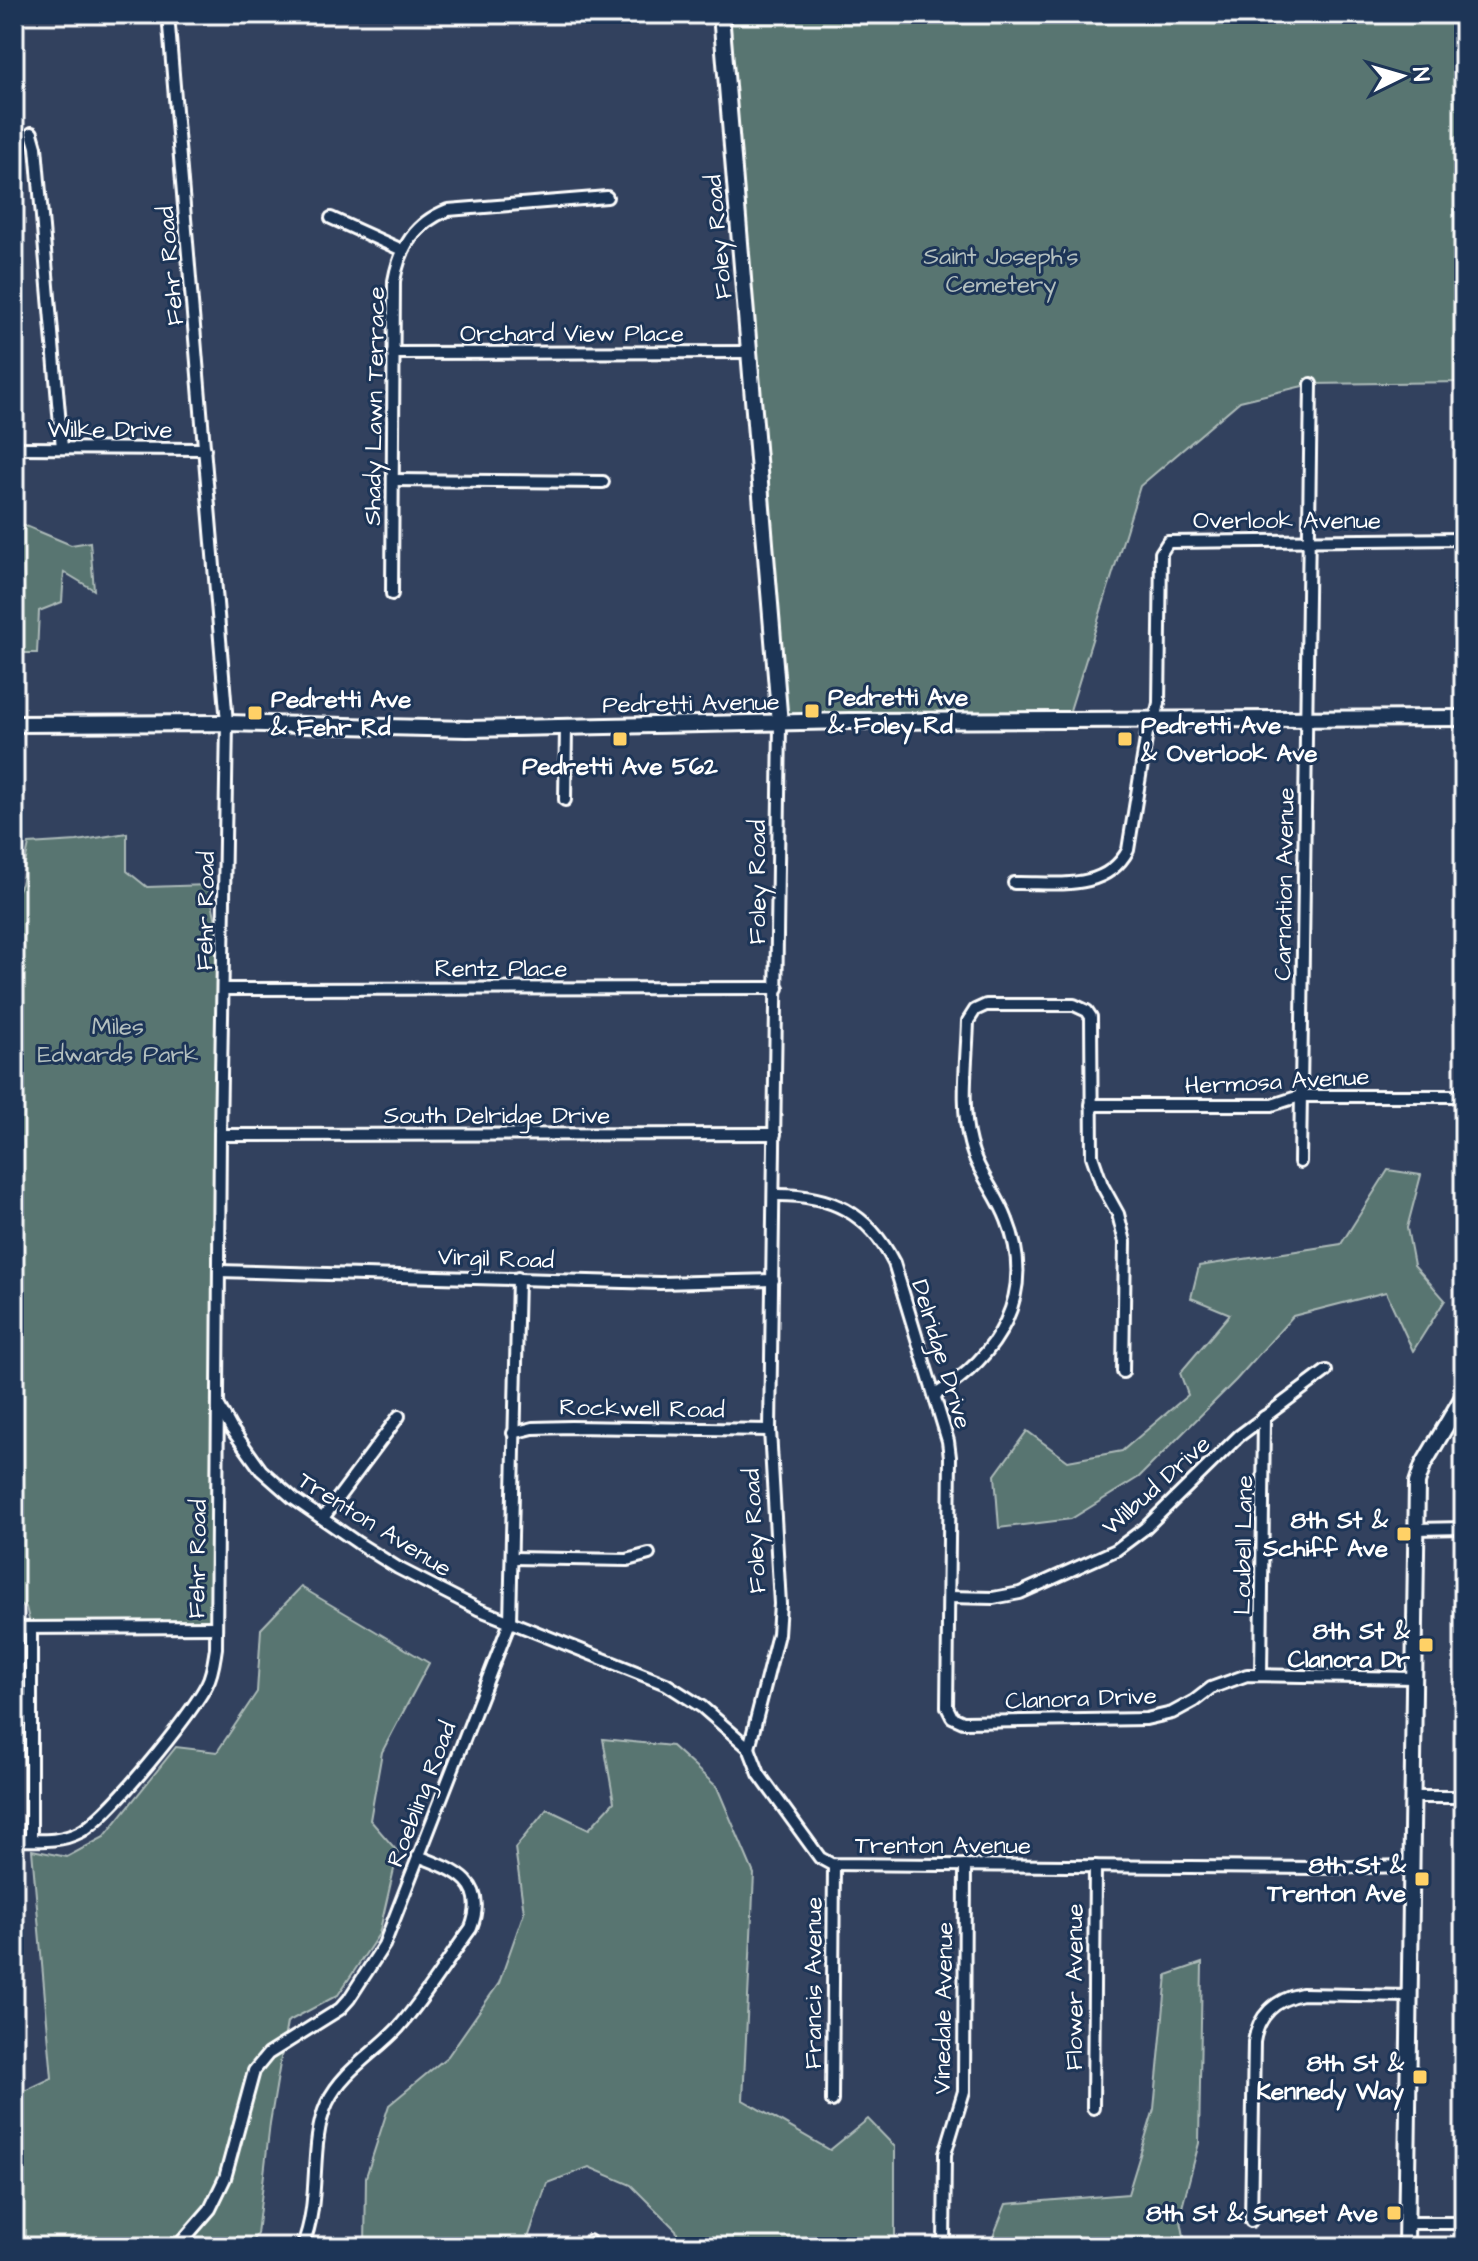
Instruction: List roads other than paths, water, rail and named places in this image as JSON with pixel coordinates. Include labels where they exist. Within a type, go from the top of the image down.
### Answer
[{"type":"street","name":"Fehr Road","points":[[14,1840],[55,1841],[79,1833],[100,1819],[195,1706],[209,1681],[216,1648],[227,723],[168,14]]},
{"type":"street","name":"Foley Road","points":[[721,14],[780,724],[770,1430],[780,1604],[778,1634],[749,1748]]},
{"type":"street","points":[[32,133],[36,147],[62,448]]},
{"type":"street","name":"Shady Lawn Terrace","points":[[392,594],[394,281],[402,250],[426,221],[448,210],[607,197]]},
{"type":"street","points":[[331,218],[402,250]]},
{"type":"street","name":"Orchard View Place","points":[[393,353],[750,352]]},
{"type":"street","name":"Carnation Avenue","points":[[1300,1162],[1311,384]]},
{"type":"street","name":"Wilke Drive","points":[[14,448],[205,449]]},
{"type":"street","points":[[393,480],[603,482]]},
{"type":"street","name":"Overlook Avenue","points":[[1014,883],[1084,882],[1105,876],[1118,865],[1130,842],[1147,733],[1155,720],[1159,703],[1161,553],[1164,544],[1175,540],[1464,539]]},
{"type":"street","name":"Pedretti Avenue","points":[[14,724],[227,723],[566,728],[1464,718]]},
{"type":"street","points":[[565,800],[566,728]]},
{"type":"street","name":"Rentz Place","points":[[224,989],[778,988]]},
{"type":"street","points":[[935,1395],[965,1374],[993,1346],[1007,1320],[1016,1287],[1016,1252],[1008,1222],[983,1178],[970,1143],[966,1110],[968,1021],[975,1010],[986,1005],[1074,1005],[1081,1007],[1091,1017],[1091,1144],[1095,1169],[1118,1214],[1125,1242],[1123,1372]]},
{"type":"street","name":"Hermosa Avenue","points":[[1091,1105],[1272,1105],[1300,1096],[1464,1096]]},
{"type":"street","name":"South Delridge Drive","points":[[220,1135],[775,1134]]},
{"type":"street","name":"Delridge Drive","points":[[774,1195],[804,1196],[833,1203],[860,1218],[881,1240],[894,1263],[935,1395],[950,1457],[947,1700]]},
{"type":"street","name":"Virgil Road","points":[[219,1271],[660,1283],[773,1280]]},
{"type":"street","name":"Roebling Road","points":[[177,2247],[210,2209],[225,2178],[254,2071],[268,2054],[330,2017],[349,1999],[384,1945],[510,1622],[518,1278]]},
{"type":"street","name":"Wilbud Drive","points":[[949,1597],[993,1598],[1020,1593],[1116,1550],[1144,1529],[1239,1436],[1326,1371]]},
{"type":"street","points":[[1406,2247],[1417,1483],[1420,1472],[1464,1395]]},
{"type":"street","name":"Trenton Avenue","points":[[219,1405],[261,1470],[294,1499],[398,1568],[510,1622],[666,1684],[702,1707],[749,1748],[759,1774],[774,1796],[820,1858],[834,1865],[1410,1866]]},
{"type":"street","points":[[323,1518],[399,1416]]},
{"type":"street","name":"Loubell Lane","points":[[1261,1674],[1264,1417]]},
{"type":"street","name":"Rockwell Road","points":[[513,1433],[533,1428],[571,1427],[770,1430]]},
{"type":"street","points":[[1416,1529],[1464,1528]]},
{"type":"street","points":[[512,1558],[627,1560],[649,1554]]},
{"type":"street","points":[[14,1628],[215,1627]]},
{"type":"street","points":[[31,1628],[31,1840]]},
{"type":"street","name":"Clanora Drive","points":[[947,1700],[952,1717],[963,1722],[1146,1719],[1183,1708],[1226,1681],[1261,1674],[1414,1678]]},
{"type":"street","points":[[1412,1797],[1464,1797]]},
{"type":"street","points":[[302,2247],[314,2200],[321,2123],[329,2099],[344,2079],[411,2013],[471,1928],[475,1916],[475,1895],[467,1880],[454,1870],[418,1856]]},
{"type":"street","name":"Francis Avenue","points":[[832,2101],[834,1865]]},
{"type":"street","name":"Vinedale Avenue","points":[[944,2245],[945,2154],[964,2091],[965,1865]]},
{"type":"street","name":"Flower Avenue","points":[[1093,2108],[1095,1866]]},
{"type":"street","points":[[1251,2221],[1254,2042],[1262,2018],[1274,2005],[1302,1994],[1409,1996]]},
{"type":"street","points":[[1407,2223],[1464,2223]]},
{"type":"place","name":"Pedretti Ave & Foley Rd","points":[[812,711]]},
{"type":"place","name":"Pedretti Ave & Fehr Rd","points":[[255,713]]},
{"type":"place","name":"Pedretti Ave 562","points":[[620,739]]},
{"type":"place","name":"Pedretti Ave & Overlook Ave","points":[[1125,739]]},
{"type":"place","name":"8th St & Schiff Ave","points":[[1404,1534]]},
{"type":"place","name":"8th St & Clanora Dr","points":[[1426,1645]]},
{"type":"place","name":"8th St & Trenton Ave","points":[[1422,1879]]},
{"type":"place","name":"8th St & Kennedy Way","points":[[1420,2077]]},
{"type":"place","name":"8th St & Sunset Ave","points":[[1394,2213]]},
{"type":"park label","name":"Saint Joseph’s Cemetery","points":[[1001,270]]},
{"type":"park label","name":"Miles Edwards Park","points":[[118,1040]]}]
